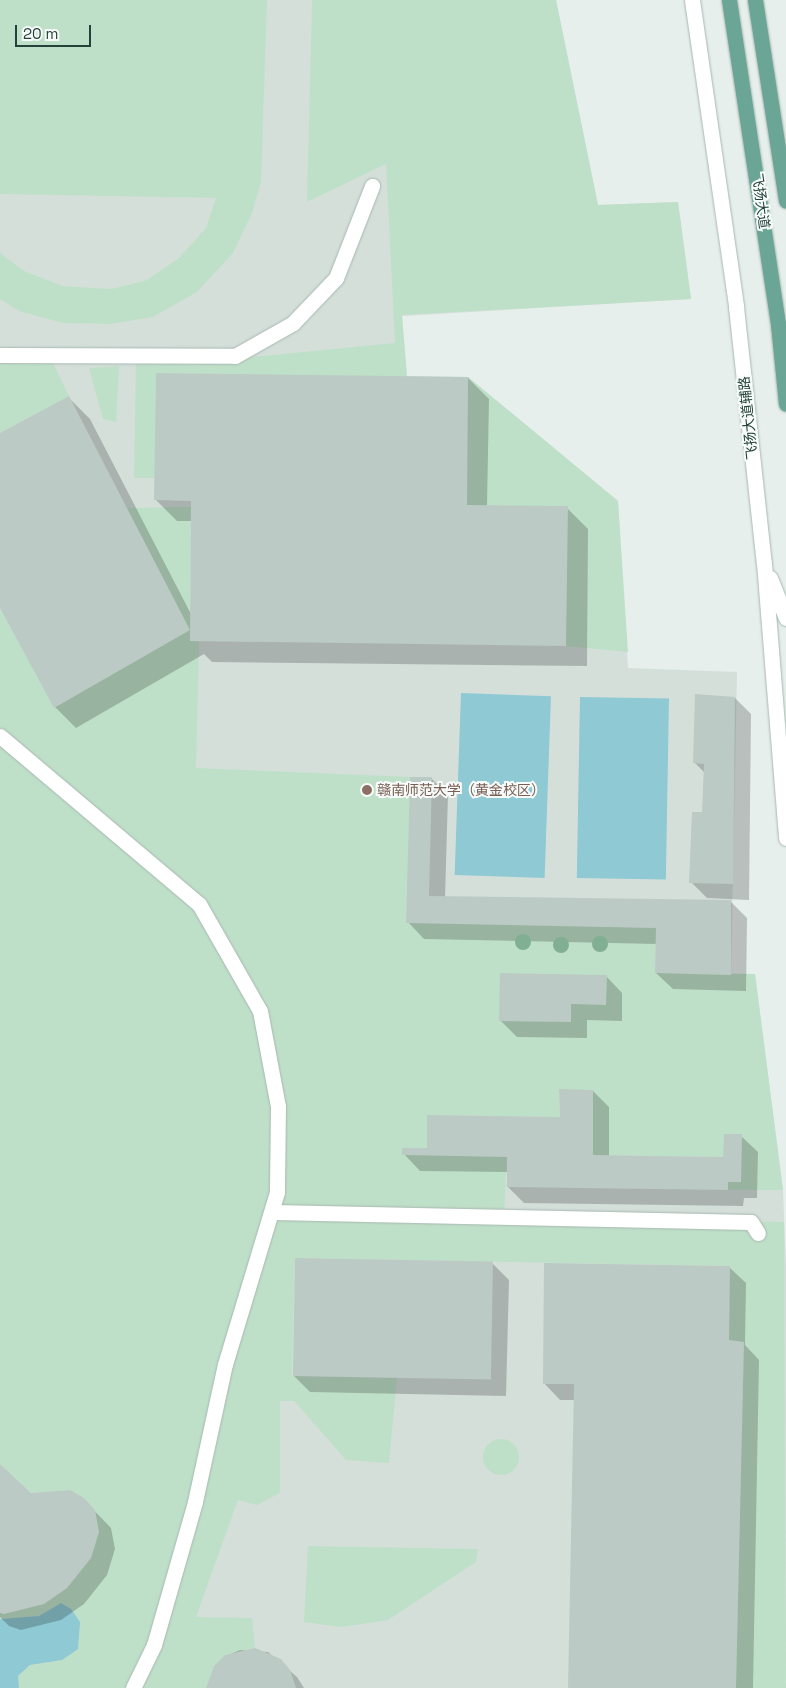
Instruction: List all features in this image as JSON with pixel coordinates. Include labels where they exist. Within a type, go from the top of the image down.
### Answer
[{"type":"main road","name":"飞扬大道","points":[[730,0],[769,257],[786,404]]},
{"type":"main road","name":"飞扬大道","points":[[755,0],[786,201]]},
{"type":"street","name":"飞扬大道辅路","points":[[692,0],[736,307],[764,562],[786,838]]},
{"type":"street","points":[[0,354],[235,356],[293,323],[336,278],[372,186]]},
{"type":"street","points":[[764,562],[786,618]]},
{"type":"street","points":[[0,736],[116,831],[198,904],[260,1011],[278,1106],[277,1192],[225,1364],[195,1502],[154,1645],[133,1688]]},
{"type":"street","points":[[272,1212],[751,1222],[758,1233]]},
{"type":"shaded area","name":"赣南师范大学（黄金校区）","points":[[0,0],[556,0],[598,205],[678,202],[691,299],[402,316],[407,376],[468,377],[618,501],[628,668],[737,672],[731,975],[755,974],[783,1190],[786,1266],[786,1688],[0,1688]]},
{"type":"green space","points":[[0,0],[267,0],[261,182],[252,213],[233,253],[197,292],[153,317],[111,324],[63,323],[19,311],[0,299],[0,253],[24,271],[63,286],[111,289],[147,280],[179,258],[206,228],[216,198],[0,194]]},
{"type":"green space","points":[[312,0],[556,0],[598,205],[678,202],[691,299],[402,315],[407,377],[157,373],[155,478],[134,478],[136,355],[251,357],[395,343],[386,164],[307,202]]},
{"type":"green space","points":[[0,355],[49,355],[69,396],[0,433]]},
{"type":"green space","points":[[119,366],[116,422],[103,419],[89,368]]},
{"type":"green space","points":[[468,377],[618,501],[628,652],[566,646],[567,507],[467,505]]},
{"type":"green space","points":[[191,507],[190,641],[199,642],[196,768],[410,777],[407,923],[656,928],[655,973],[755,974],[783,1190],[728,1190],[728,1182],[741,1182],[742,1134],[724,1134],[723,1157],[593,1155],[593,1090],[559,1090],[560,1117],[428,1115],[427,1148],[402,1148],[507,1157],[504,1216],[784,1222],[786,1688],[736,1688],[744,1342],[729,1340],[730,1266],[295,1258],[292,1376],[397,1378],[389,1463],[346,1460],[294,1401],[280,1401],[280,1493],[257,1505],[238,1500],[196,1617],[252,1618],[255,1648],[225,1655],[214,1666],[206,1688],[19,1688],[18,1676],[30,1665],[62,1660],[61,1603],[39,1616],[0,1619],[0,1613],[44,1604],[67,1588],[91,1558],[99,1532],[95,1510],[70,1490],[31,1493],[0,1464],[0,608],[54,707],[127,508]]},
{"type":"green space","points":[[501,1439],[508,1440],[514,1444],[518,1450],[518,1464],[514,1470],[508,1474],[501,1475],[494,1474],[488,1470],[484,1464],[483,1457],[484,1450],[488,1444],[494,1440]]},
{"type":"green space","points":[[308,1546],[478,1549],[476,1562],[388,1620],[341,1627],[304,1622]]},
{"type":"water","points":[[461,693],[551,696],[545,878],[455,875]]},
{"type":"water","points":[[580,697],[669,699],[666,880],[577,878]]},
{"type":"water","points":[[61,1603],[71,1609],[80,1622],[78,1649],[62,1660],[30,1665],[18,1676],[19,1688],[0,1688],[0,1619],[39,1616]]},
{"type":"building","points":[[156,373],[468,377],[467,505],[568,506],[566,646],[190,641],[191,501],[154,500]]},
{"type":"building","points":[[69,396],[190,630],[54,708],[0,608],[0,433]]},
{"type":"building","points":[[695,694],[735,697],[733,884],[689,883],[692,812],[702,812],[704,764],[693,763]]},
{"type":"building","points":[[410,777],[432,777],[429,896],[731,900],[731,975],[655,973],[656,928],[406,923]]},
{"type":"building","points":[[500,973],[607,975],[606,1005],[571,1004],[571,1022],[499,1021]]},
{"type":"building","points":[[559,1089],[593,1090],[593,1155],[723,1157],[724,1134],[742,1134],[741,1182],[728,1182],[728,1190],[507,1187],[507,1157],[402,1155],[402,1148],[427,1148],[427,1115],[560,1117]]},
{"type":"building","points":[[295,1258],[493,1261],[491,1379],[293,1376]]},
{"type":"building","points":[[544,1263],[730,1266],[729,1340],[744,1342],[736,1688],[568,1688],[574,1384],[543,1384]]},
{"type":"building","points":[[0,1464],[31,1493],[70,1490],[84,1498],[95,1510],[99,1532],[91,1558],[67,1588],[44,1604],[4,1614],[0,1613]]},
{"type":"building","points":[[255,1648],[281,1659],[290,1670],[296,1688],[206,1688],[214,1666],[225,1655]]},
{"type":"place","name":"赣南师范大学（黄金校区）","points":[[367,790]]}]
